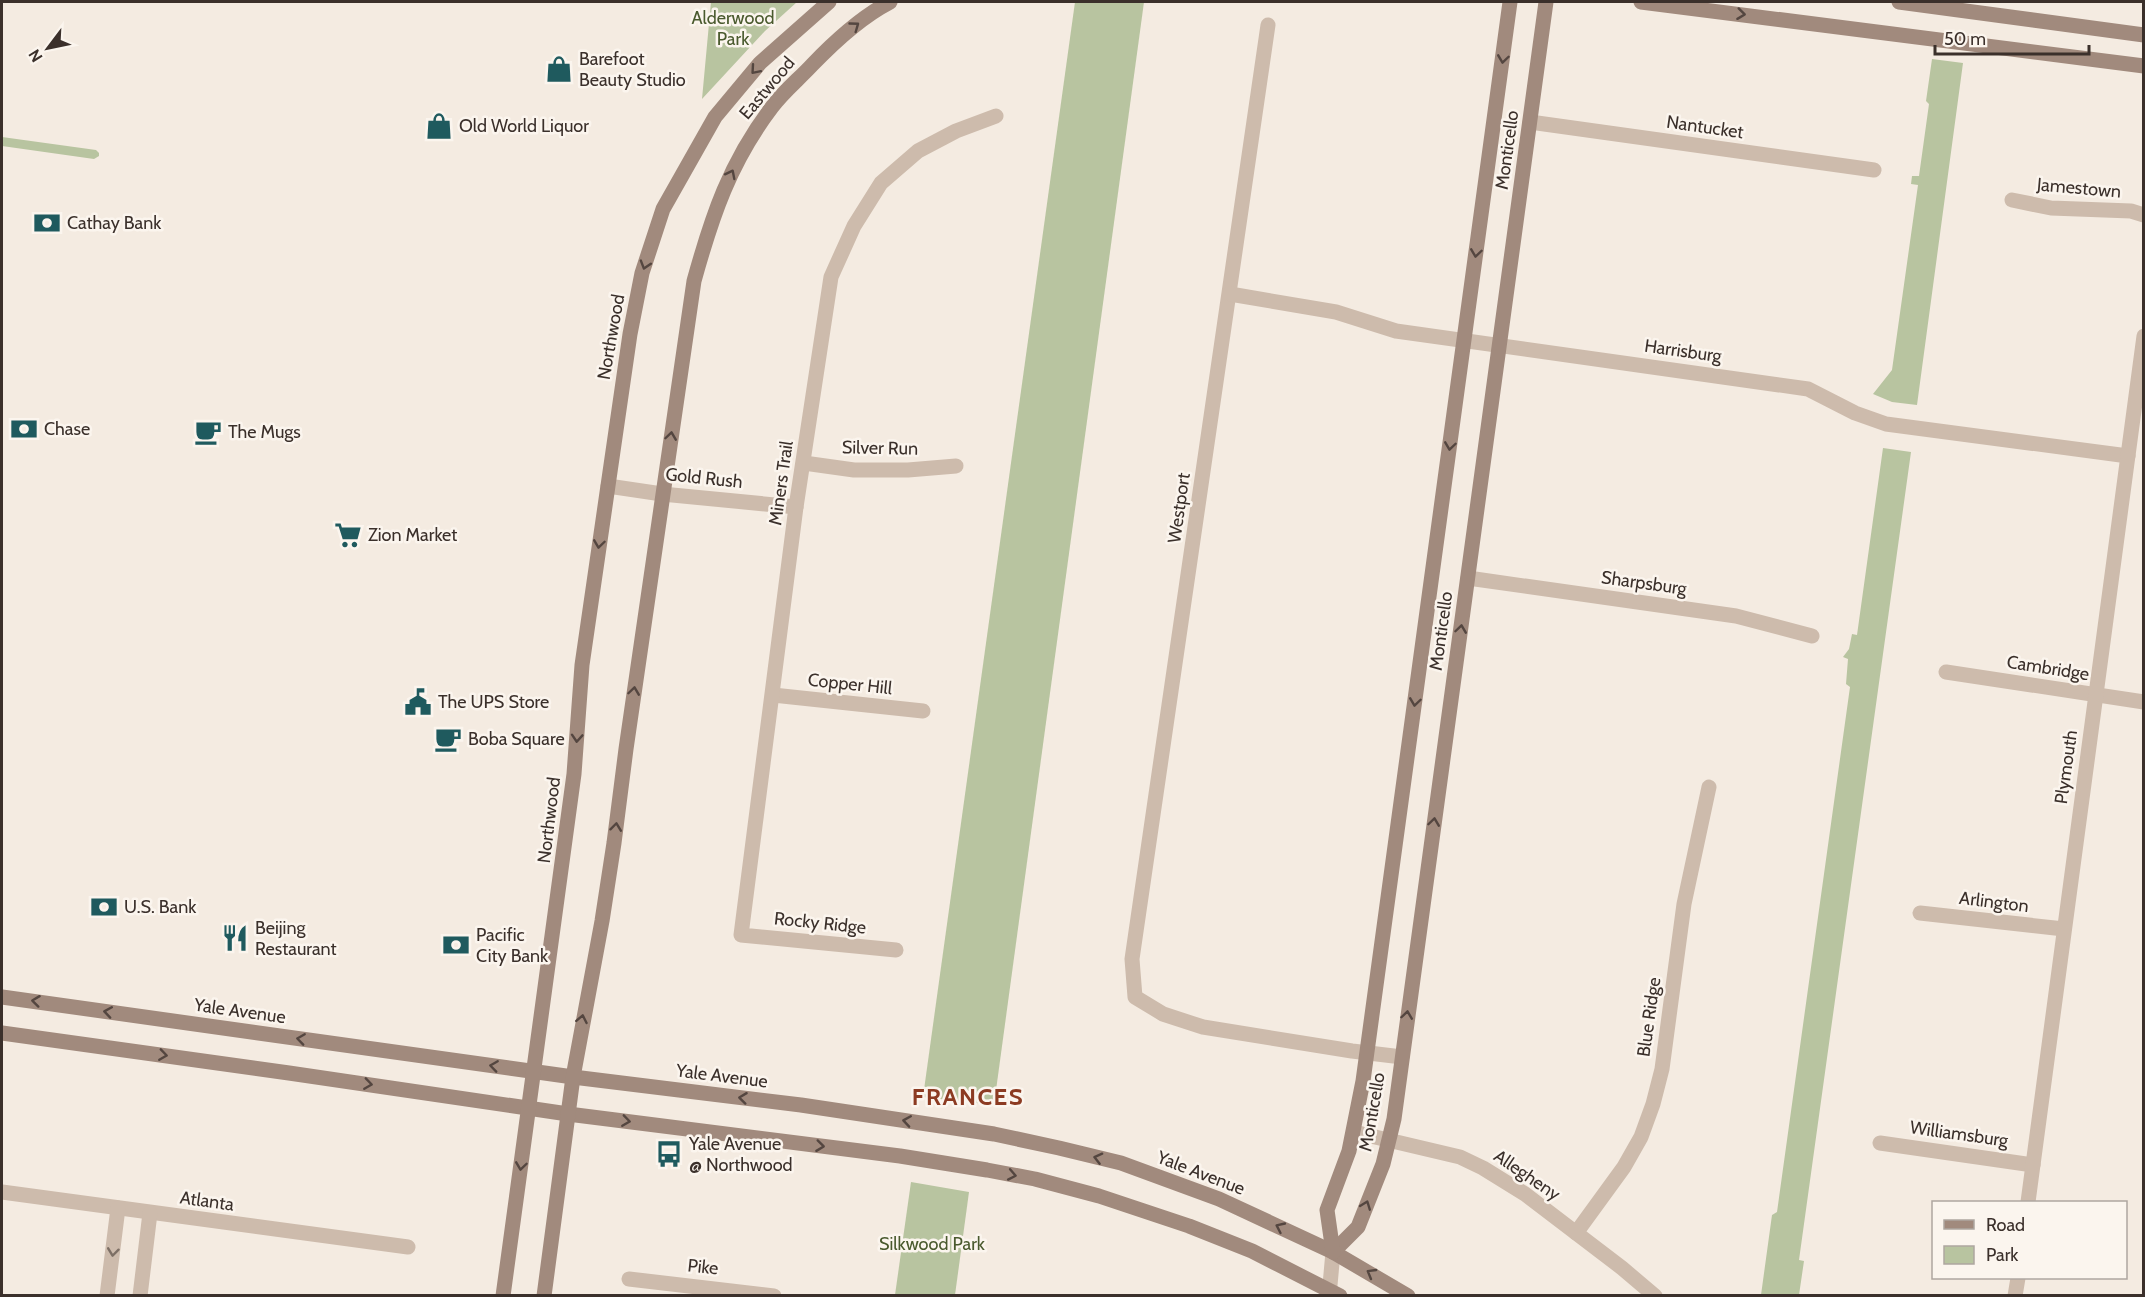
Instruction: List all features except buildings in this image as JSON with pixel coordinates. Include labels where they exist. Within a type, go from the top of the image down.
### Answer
[{"type":"street","name":"Eastwood","points":[[663,209],[715,117],[760,63],[829,2]]},
{"type":"street","name":"Eastwood","points":[[662,494],[694,281],[723,189],[741,154],[773,106],[837,39],[890,2]]},
{"type":"street","name":"Monticello","points":[[1333,1293],[1333,1252],[1327,1210],[1342,1173],[1354,1132],[1367,1053],[1510,2]]},
{"type":"street","name":"Monticello","points":[[1333,1252],[1358,1227],[1383,1164],[1389,1140],[1546,2]]},
{"type":"street","points":[[1641,2],[2144,66]]},
{"type":"street","points":[[1899,2],[2144,35]]},
{"type":"street","name":"Westport","points":[[1268,25],[1132,960],[1135,997],[1163,1014],[1203,1027],[1367,1053]]},
{"type":"street","name":"Miners Trail","points":[[741,935],[796,507],[831,277],[854,226],[881,183],[918,151],[956,131],[996,116]]},
{"type":"street","name":"Nantucket","points":[[1530,122],[1874,170]]},
{"type":"street","name":"Jamestown","points":[[2012,200],[2051,208],[2132,212],[2144,215]]},
{"type":"street","name":"Northwood","points":[[503,1296],[573,785],[582,665],[630,334],[642,273],[663,209]]},
{"type":"street","name":"Harrisburg","points":[[1230,294],[1335,312],[1395,331],[1808,389],[1855,413],[1886,424],[2128,456]]},
{"type":"street","name":"Plymouth","points":[[2028,1201],[2144,336]]},
{"type":"street","name":"Silver Run","points":[[804,463],[854,470],[908,470],[956,466]]},
{"type":"street","name":"Gold Rush","points":[[608,486],[662,494],[796,507]]},
{"type":"street","points":[[544,1296],[573,1077],[611,865],[662,494]]},
{"type":"street","name":"Sharpsburg","points":[[1468,578],[1736,616],[1812,636]]},
{"type":"street","name":"Cambridge","points":[[1946,672],[2144,702]]},
{"type":"street","name":"Copper Hill","points":[[773,695],[923,711]]},
{"type":"street","name":"Blue Ridge","points":[[1576,1233],[1624,1167],[1641,1137],[1653,1104],[1662,1069],[1684,904],[1709,787]]},
{"type":"street","name":"Arlington","points":[[1920,913],[2064,930]]},
{"type":"street","name":"Rocky Ridge","points":[[741,935],[896,950]]},
{"type":"street","name":"Yale Avenue","points":[[2,997],[573,1077],[801,1105],[994,1134],[1121,1163],[1219,1199],[1333,1252],[1408,1296]]},
{"type":"street","points":[[2,1033],[568,1114],[900,1156],[1035,1179],[1099,1196],[1189,1226],[1252,1251],[1333,1293]]},
{"type":"street","points":[[1367,1053],[1402,1057]]},
{"type":"street","name":"Allegheny","points":[[1354,1132],[1460,1158],[1483,1168],[1525,1194],[1655,1296]]},
{"type":"street","name":"Williamsburg","points":[[1880,1143],[2033,1165]]},
{"type":"street","name":"Atlanta","points":[[2,1192],[408,1247]]},
{"type":"street","points":[[107,1296],[118,1208]]},
{"type":"street","points":[[140,1296],[150,1213]]},
{"type":"street","name":"Pike","points":[[629,1279],[774,1296]]},
{"type":"street","points":[[2015,1296],[2018,1279]]},
{"type":"green space","name":"Alderwood Park","points":[[711,2],[797,2],[765,31],[702,99]]},
{"type":"green space","points":[[1075,2],[1144,2],[994,1105],[923,1097]]},
{"type":"green space","points":[[1932,59],[1963,63],[1917,405],[1892,402],[1873,394],[1892,370],[1918,185],[1911,184],[1912,176],[1919,176],[1929,104],[1926,101]]},
{"type":"green space","points":[[2,137],[96,150],[99,156],[94,159],[2,146]]},
{"type":"green space","points":[[1883,448],[1911,452],[1799,1260],[1804,1261],[1799,1295],[1761,1295],[1772,1215],[1777,1212],[1850,687],[1846,684],[1848,659],[1843,657],[1849,649],[1852,634],[1857,635]]},
{"type":"green space","name":"Silkwood Park","points":[[911,1182],[969,1192],[955,1295],[895,1295]]},
{"type":"place","name":"Barefoot Beauty Studio","points":[[559,69]]},
{"type":"place","name":"Old World Liquor","points":[[439,126]]},
{"type":"place","name":"Cathay Bank","points":[[47,223]]},
{"type":"place","name":"Chase","points":[[24,429]]},
{"type":"place","name":"The Mugs","points":[[208,432]]},
{"type":"place","name":"Zion Market","points":[[348,535]]},
{"type":"place","name":"The UPS Store","points":[[418,702]]},
{"type":"place","name":"Boba Square","points":[[448,739]]},
{"type":"place","name":"U.S. Bank","points":[[104,907]]},
{"type":"place","name":"Beijing Restaurant","points":[[235,938]]},
{"type":"place","name":"Pacific City Bank","points":[[456,945]]},
{"type":"place","name":"Yale Avenue @ Northwood","points":[[669,1154]]},
{"type":"district","name":"FRANCES","points":[[968,1096]]}]
